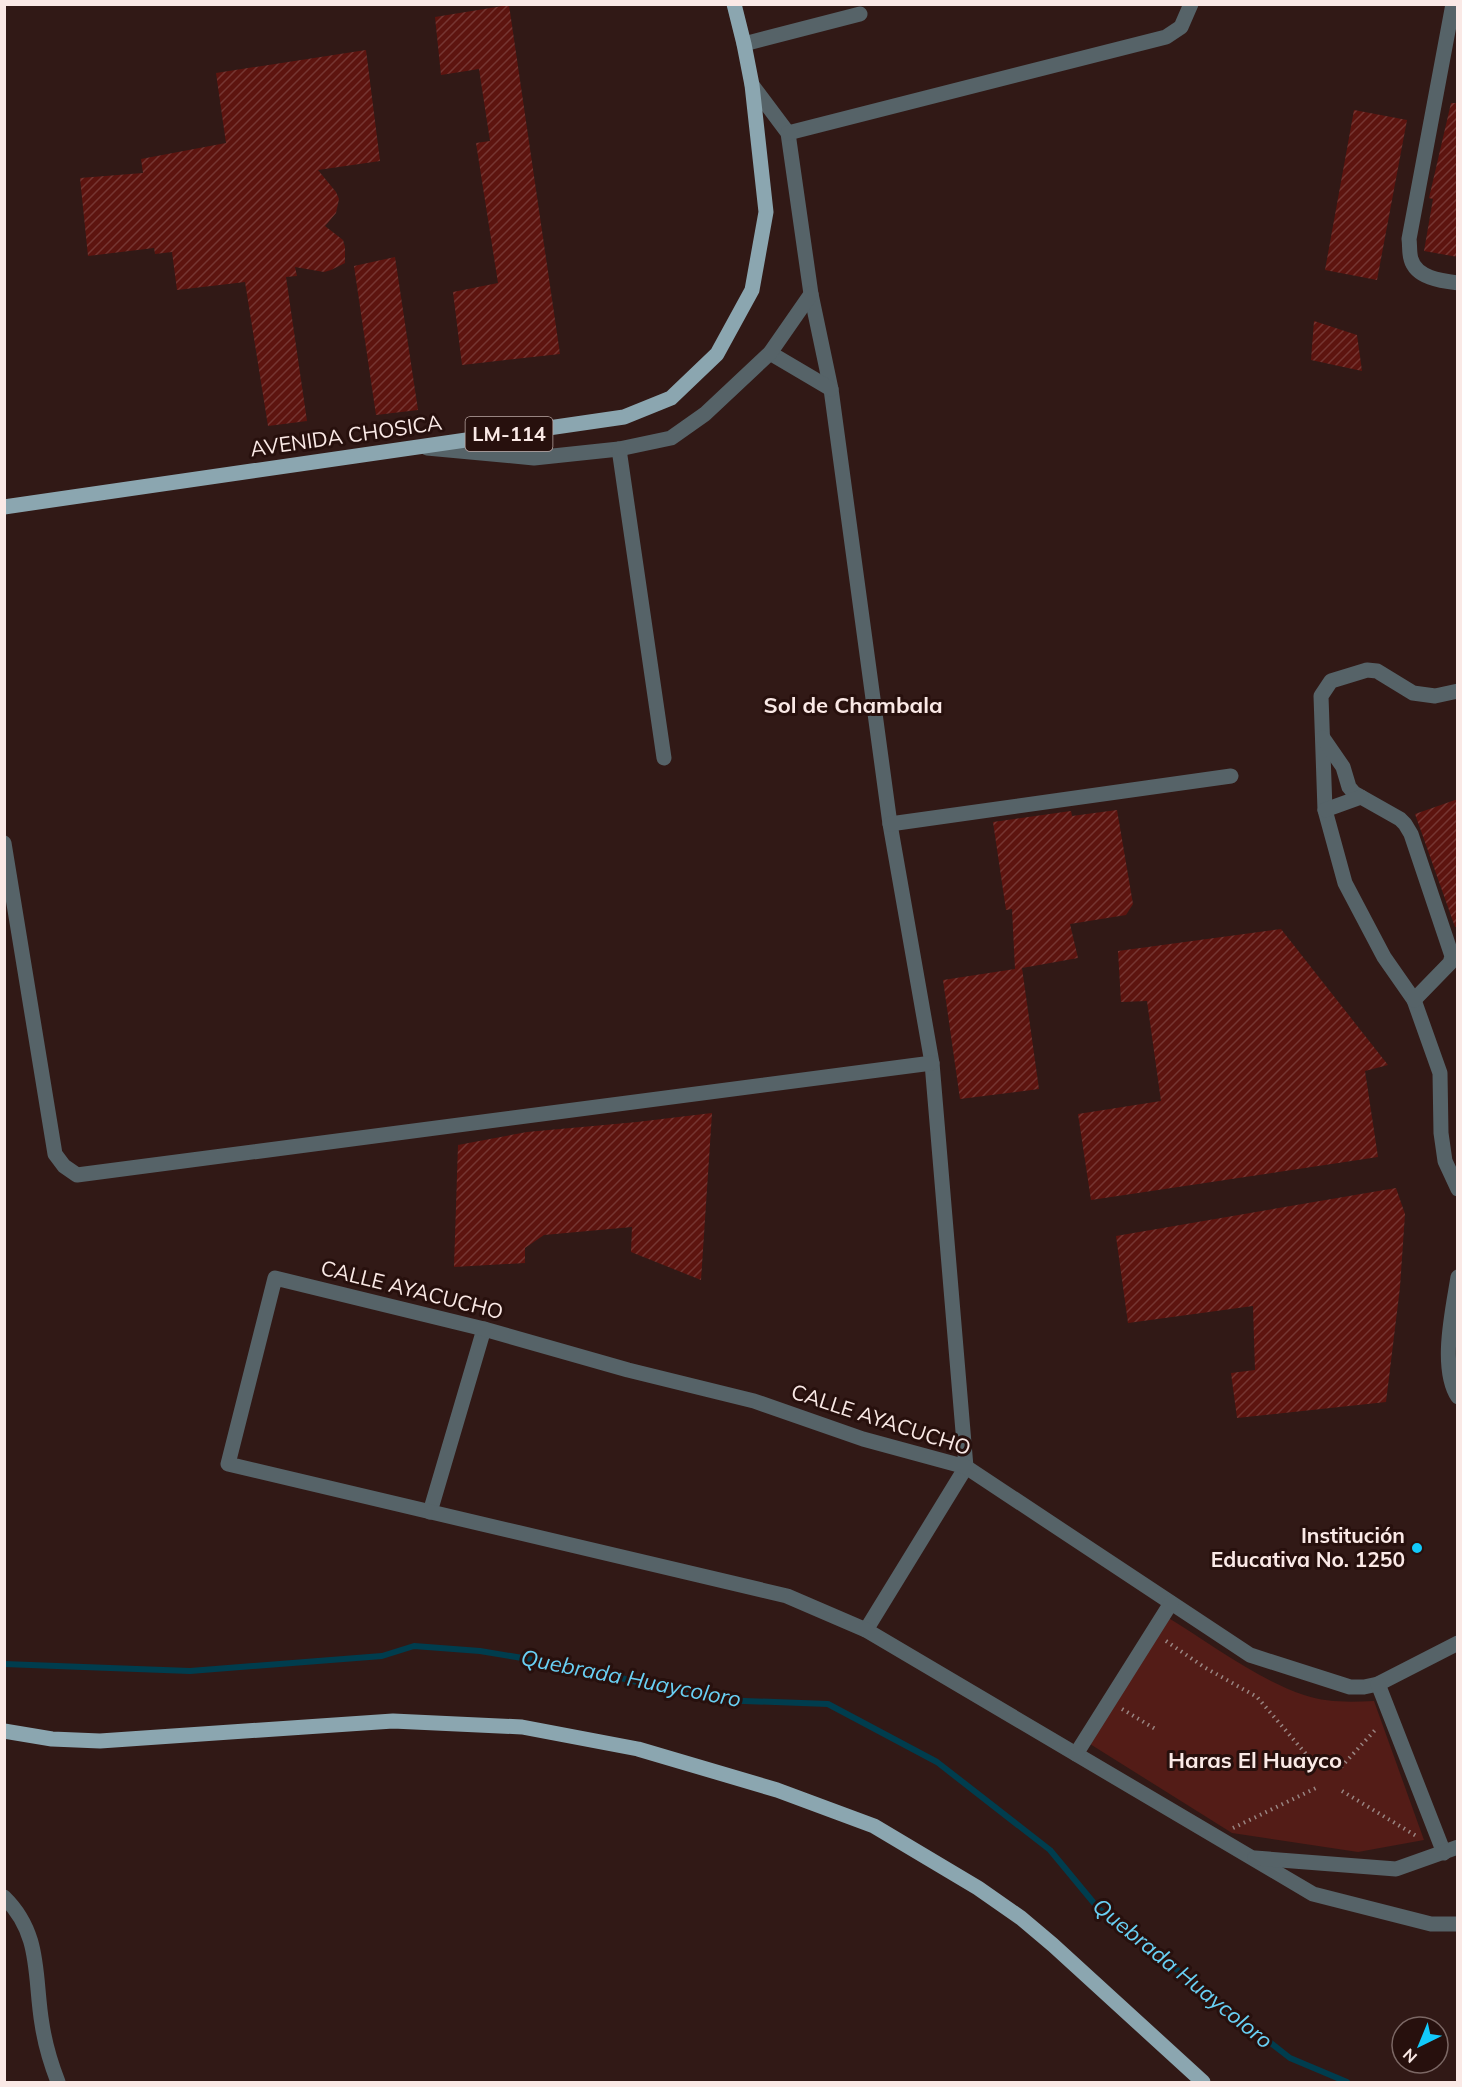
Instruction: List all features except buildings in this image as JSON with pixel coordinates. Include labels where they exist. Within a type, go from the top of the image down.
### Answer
[{"type":"main road","name":"LM-114","points":[[738,9],[752,85]]},
{"type":"main road","name":"AVENIDA CHOSICA","points":[[4,507],[624,417],[671,398],[717,354],[752,290],[766,212],[752,85]]},
{"type":"main road","points":[[4,1731],[52,1739],[100,1741],[393,1721],[522,1727],[638,1749],[777,1790],[874,1826],[978,1888],[1021,1917],[1203,2082]]},
{"type":"street","points":[[788,133],[1166,37],[1181,27],[1191,4]]},
{"type":"street","points":[[1453,4],[1409,238],[1411,261],[1421,272],[1435,280],[1458,283]]},
{"type":"street","points":[[744,44],[860,14]]},
{"type":"street","points":[[752,85],[788,133],[811,294],[831,389],[890,824],[932,1063],[966,1467],[866,1630]]},
{"type":"street","points":[[415,447],[534,458],[619,448],[671,438],[705,414],[770,353],[811,294]]},
{"type":"street","points":[[770,353],[831,389]]},
{"type":"street","points":[[619,448],[664,758]]},
{"type":"street","points":[[1458,691],[1435,696],[1413,693],[1377,671],[1367,670],[1331,681],[1321,696],[1325,810],[1345,883],[1384,957],[1414,1000],[1440,1072],[1440,1133],[1445,1161],[1458,1188]]},
{"type":"street","points":[[1323,738],[1343,767],[1349,787],[1354,793],[1406,824],[1411,834],[1452,956],[1450,963],[1414,1000]]},
{"type":"street","points":[[890,824],[1231,776]]},
{"type":"street","points":[[1325,810],[1362,797]]},
{"type":"street","points":[[4,843],[56,1154],[64,1166],[77,1175],[932,1063]]},
{"type":"street","points":[[1458,1277],[1449,1329],[1449,1365],[1455,1393],[1458,1397]]},
{"type":"street","name":"CALLE AYACUCHO","points":[[430,1512],[228,1464],[274,1278],[484,1329],[628,1370],[754,1401],[863,1439],[966,1467],[1250,1655],[1350,1687],[1378,1684],[1458,1643]]},
{"type":"street","points":[[484,1329],[430,1512],[787,1596],[866,1630],[1313,1894],[1431,1924],[1458,1924]]},
{"type":"street","points":[[1076,1754],[1171,1604]]},
{"type":"street","points":[[1252,1858],[1396,1869],[1451,1850],[1378,1684]]},
{"type":"street","points":[[4,1897],[16,1909],[30,1936],[38,1975],[42,2023],[58,2082]]},
{"type":"path","points":[[1153,1632],[1204,1667],[1257,1696],[1318,1768]]},
{"type":"path","points":[[1110,1702],[1157,1730]]},
{"type":"path","points":[[1341,1767],[1390,1714]]},
{"type":"path","points":[[1215,1836],[1316,1788]]},
{"type":"path","points":[[1342,1791],[1451,1850]]},
{"type":"shaded area","points":[[1167,1617],[1234,1660],[1286,1688],[1330,1701],[1374,1701],[1424,1840],[1358,1852],[1232,1833],[1090,1744]]},
{"type":"waterway","name":"Quebrada Huaycoloro","points":[[4,1664],[190,1671],[382,1656],[414,1646],[480,1651],[577,1667],[718,1700],[828,1704],[937,1762],[1050,1850],[1098,1908],[1290,2058],[1347,2082]]},
{"type":"place","name":"Institución Educativa No. 1250","points":[[1417,1548]]},
{"type":"district","name":"Sol de Chambala","points":[[853,705]]},
{"type":"district","name":"Haras El Huayco","points":[[1255,1760]]}]
